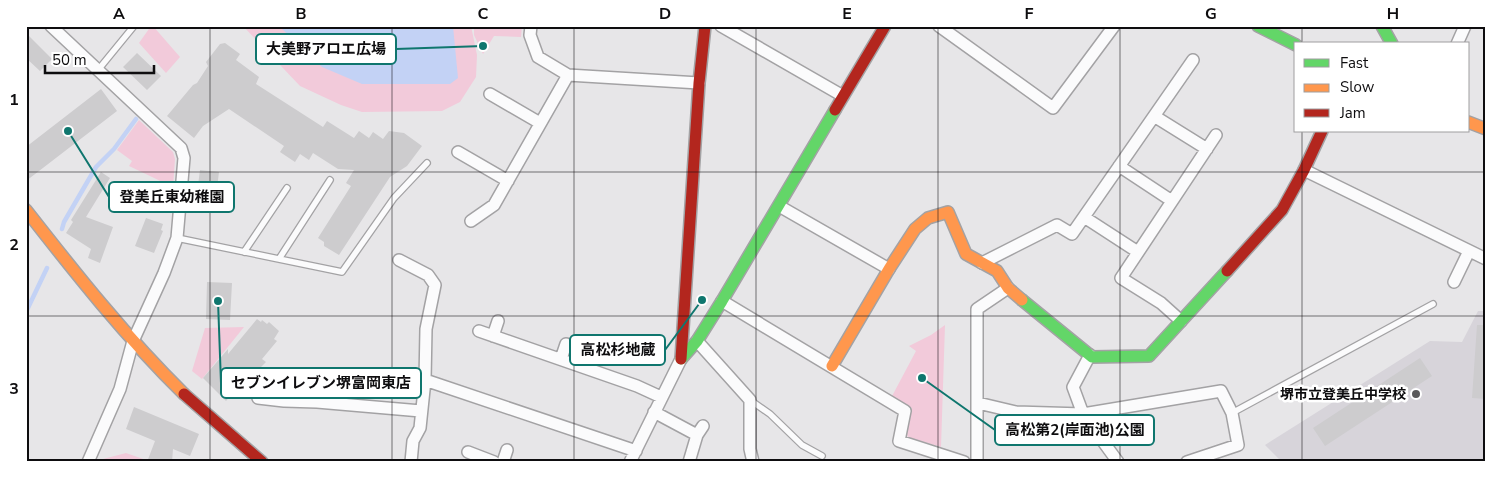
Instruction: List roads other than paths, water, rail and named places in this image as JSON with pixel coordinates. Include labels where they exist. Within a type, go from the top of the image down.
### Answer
[{"type":"street","points":[[51,26],[181,148],[184,158],[177,238],[164,273],[133,341],[120,389],[88,462]]},
{"type":"street","points":[[531,26],[530,35],[538,57],[568,75],[699,83]]},
{"type":"street","points":[[681,359],[699,83],[705,26]]},
{"type":"street","points":[[722,26],[842,96]]},
{"type":"street","points":[[630,462],[681,359],[697,341],[722,301],[885,26]]},
{"type":"street","points":[[939,26],[1053,108],[1114,26]]},
{"type":"street","points":[[1258,26],[1294,44]]},
{"type":"street","points":[[1382,26],[1391,42]]},
{"type":"street","points":[[1458,42],[1465,26]]},
{"type":"street","points":[[982,264],[1057,225],[1072,234],[1193,60]]},
{"type":"street","points":[[471,221],[494,205],[568,75]]},
{"type":"street","points":[[490,94],[540,123]]},
{"type":"street","points":[[1154,116],[1207,149]]},
{"type":"street","points":[[1470,123],[1486,129]]},
{"type":"street","points":[[832,366],[889,269],[915,229],[928,218],[948,212],[966,254],[996,272],[1008,288],[1092,357],[1149,356],[1282,210],[1304,170],[1322,132]]},
{"type":"street","points":[[1181,321],[1161,303],[1121,278],[1216,135]]},
{"type":"street","points":[[458,152],[508,181]]},
{"type":"street","points":[[1119,166],[1172,201]]},
{"type":"street","points":[[1304,170],[1486,259]]},
{"type":"street","points":[[779,206],[889,269]]},
{"type":"street","points":[[26,210],[90,292],[133,341],[190,399],[262,462]]},
{"type":"street","points":[[1084,217],[1138,252]]},
{"type":"street","points":[[1454,282],[1469,251]]},
{"type":"street","points":[[399,260],[428,275],[436,285],[426,329],[425,380],[420,428],[413,442],[411,462]]},
{"type":"street","points":[[977,462],[977,309],[1008,288]]},
{"type":"street","points":[[722,301],[905,411],[899,441],[964,462]]},
{"type":"street","points":[[492,336],[498,321]]},
{"type":"street","points":[[479,331],[637,386],[661,397]]},
{"type":"street","points":[[697,341],[750,400],[750,449],[753,462]]},
{"type":"street","points":[[561,360],[566,344]]},
{"type":"street","points":[[1090,355],[1073,387],[1083,414],[1118,462]]},
{"type":"street","points":[[425,380],[636,451]]},
{"type":"street","points":[[978,402],[1016,412],[1083,414],[1220,391],[1232,412],[1238,445],[1187,462]]},
{"type":"street","points":[[258,398],[421,411]]},
{"type":"street","points":[[654,412],[700,430],[689,462]]},
{"type":"street","points":[[503,462],[507,450]]},
{"type":"street","points":[[468,452],[494,462]]},
{"type":"lane","points":[[98,70],[134,26]]},
{"type":"lane","points":[[177,238],[342,272],[394,198],[427,164]]},
{"type":"lane","points":[[278,259],[330,180]]},
{"type":"lane","points":[[244,252],[287,188]]},
{"type":"lane","points":[[1232,412],[1432,304]]},
{"type":"lane","points":[[750,400],[770,414],[802,445],[822,456]]},
{"type":"water","points":[[279,26],[453,26],[458,78],[450,84],[362,84],[322,67]]},
{"type":"waterway","points":[[62,229],[64,222],[96,167],[114,149],[136,119]]},
{"type":"waterway","points":[[26,312],[47,268]]},
{"type":"place","name":"大美野アロエ広場","points":[[483,46]]},
{"type":"place","name":"登美丘東幼稚園","points":[[68,131]]},
{"type":"place","name":"高松杉地蔵","points":[[702,300]]},
{"type":"place","name":"セブンイレブン堺富岡東店","points":[[218,301]]},
{"type":"place","name":"高松第2(岸面池)公園","points":[[922,378]]},
{"type":"place","name":"堺市立登美丘中学校","points":[[1416,394]]}]
